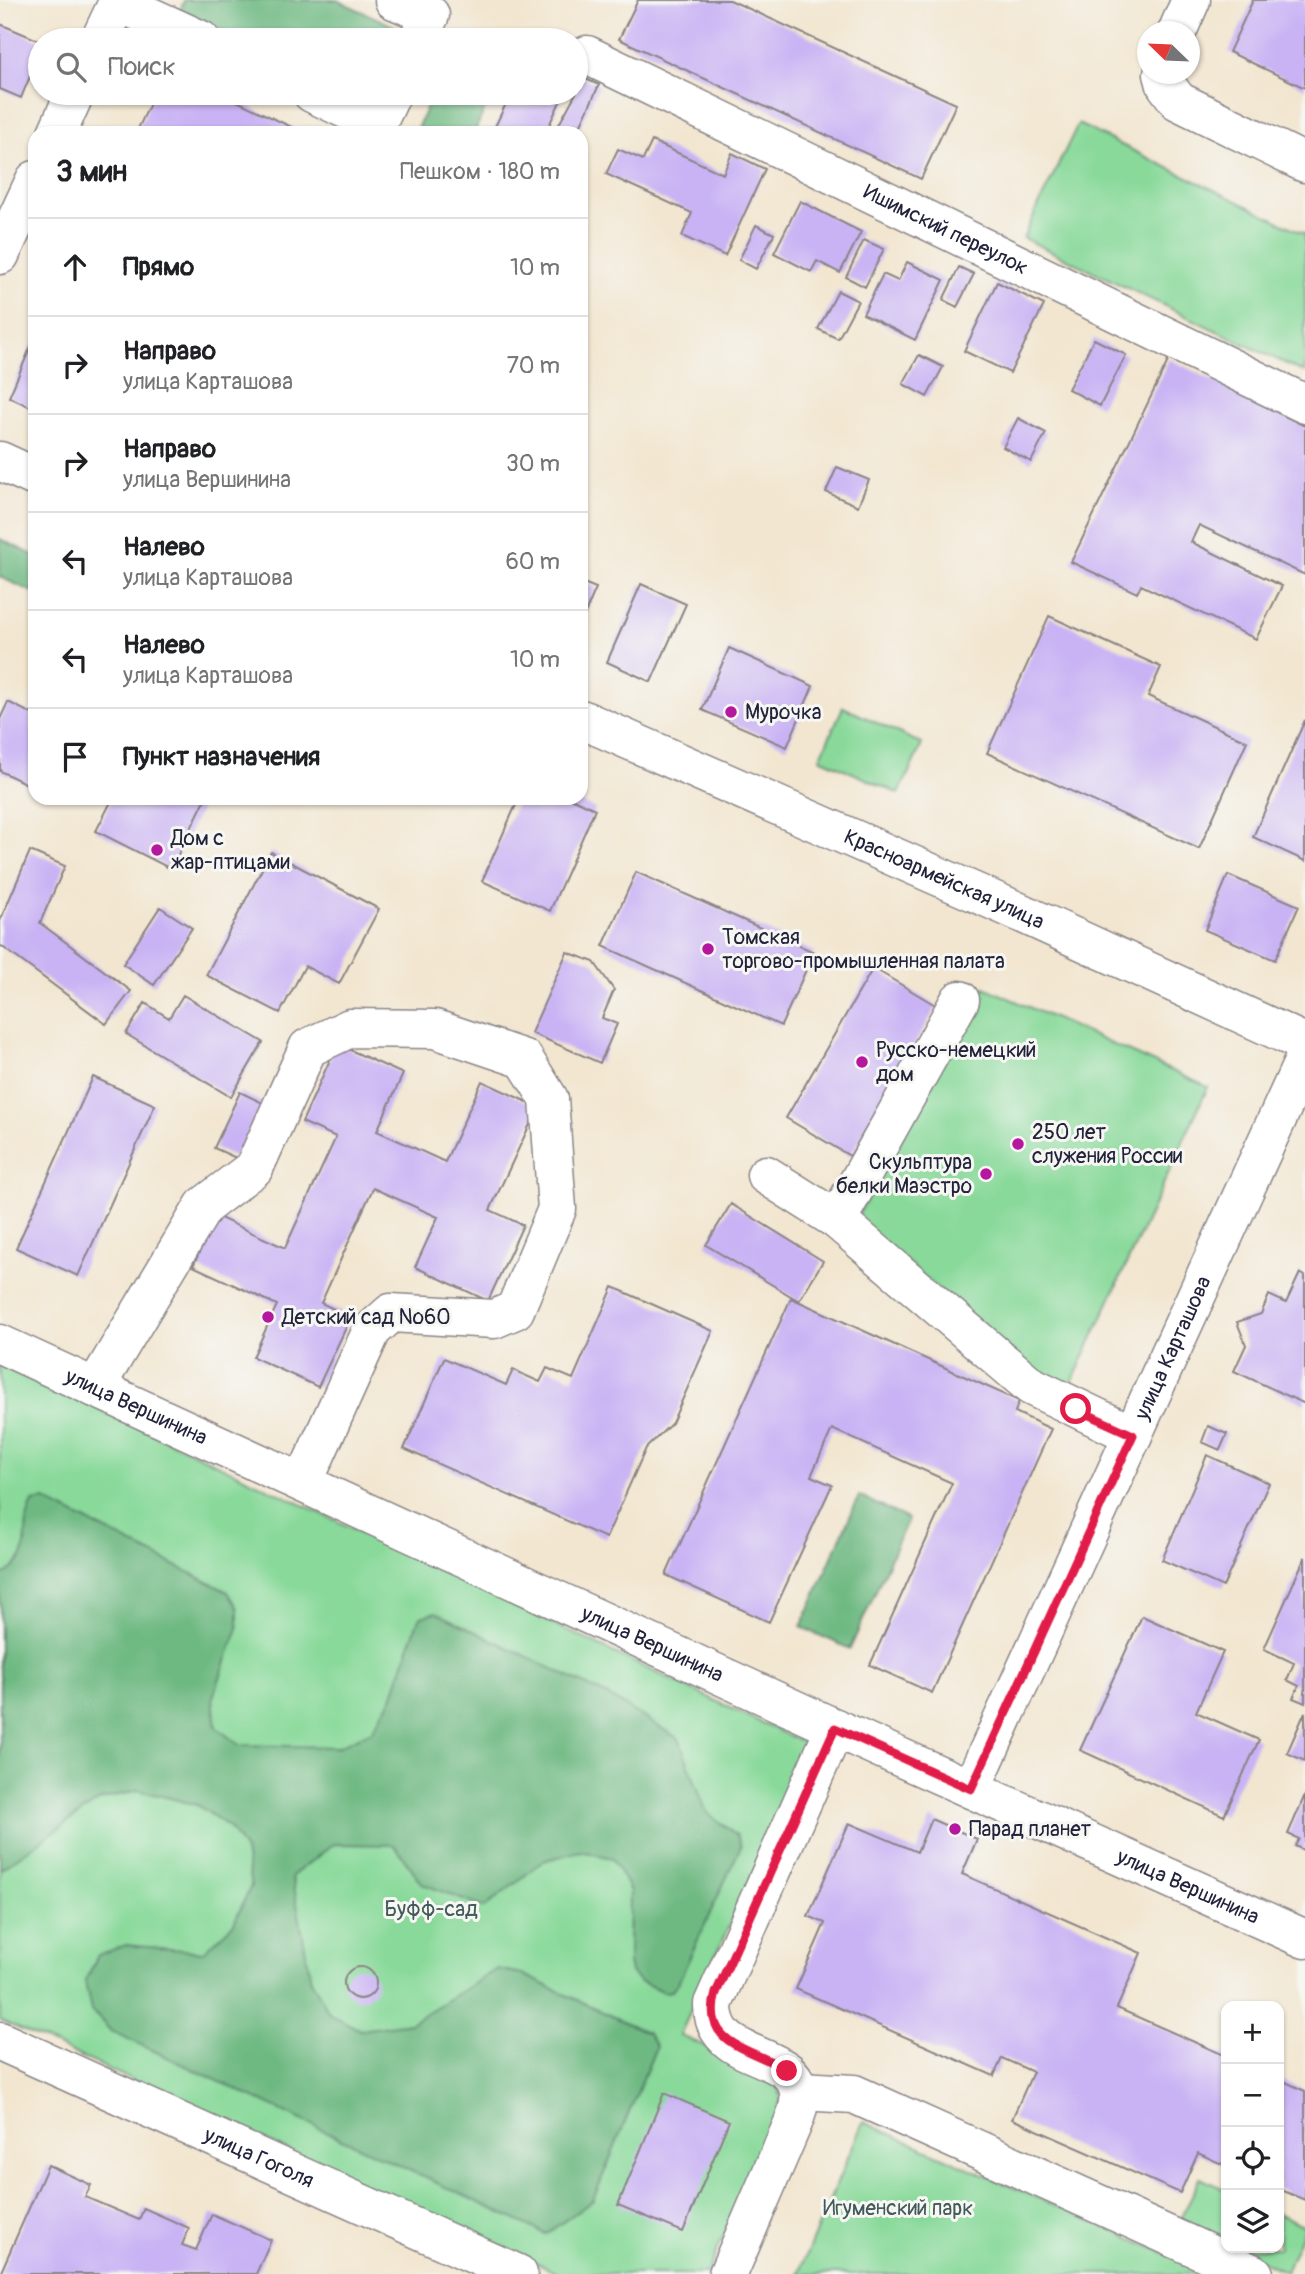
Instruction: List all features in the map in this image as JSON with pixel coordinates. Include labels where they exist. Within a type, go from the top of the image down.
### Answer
[{"type":"street","points":[[394,0],[424,28]]},
{"type":"street","points":[[1182,21],[1191,0]]},
{"type":"street","points":[[106,28],[118,1],[175,28]]},
{"type":"street","name":"Ишимский переулок","points":[[588,55],[1305,404]]},
{"type":"street","points":[[1166,84],[1178,101],[1305,163]]},
{"type":"street","points":[[60,126],[70,105]]},
{"type":"street","points":[[337,105],[377,124],[386,105]]},
{"type":"street","points":[[0,255],[28,195]]},
{"type":"street","points":[[0,461],[28,474]]},
{"type":"street","name":"Красноармейская улица","points":[[588,722],[1006,906],[1305,1043]]},
{"type":"street","points":[[836,1220],[960,1000]]},
{"type":"street","points":[[95,1388],[204,1206],[254,1168],[308,1048],[350,1028],[435,1029],[524,1059],[549,1099],[557,1209],[514,1310],[494,1319],[391,1313],[372,1330],[303,1483]]},
{"type":"street","name":"улица Карташова","points":[[971,1789],[1305,1058]]},
{"type":"street","points":[[766,1174],[836,1220],[1031,1385],[1133,1435]]},
{"type":"street","name":"улица Вершинина","points":[[0,1344],[835,1728],[1305,1939]]},
{"type":"street","points":[[728,2274],[793,2123],[800,2091],[793,2077],[779,2066],[738,2047],[722,2036],[713,2016],[713,2004],[835,1728]]},
{"type":"street","name":"улица Гоголя","points":[[0,2041],[517,2274]]},
{"type":"street","points":[[800,2091],[854,2094],[1254,2274]]},
{"type":"green space","points":[[184,0],[337,0],[398,28],[218,28],[180,11]]},
{"type":"green space","points":[[428,105],[487,105],[477,126],[418,126]]},
{"type":"green space","points":[[1078,124],[1305,234],[1305,373],[1023,238]]},
{"type":"green space","points":[[0,539],[28,553],[28,590],[0,577]]},
{"type":"green space","points":[[843,707],[922,744],[899,794],[820,758]]},
{"type":"green space","points":[[984,987],[1208,1087],[1069,1389],[1036,1373],[856,1219]]},
{"type":"green space","name":"Буфф-сад","points":[[0,1361],[802,1742],[806,1748],[805,1756],[680,2035],[760,2072],[778,2088],[780,2095],[776,2115],[707,2274],[560,2274],[0,2020]]},
{"type":"green space","points":[[859,1496],[908,1519],[850,1649],[801,1627]]},
{"type":"green space","points":[[45,1500],[228,1592],[238,1608],[238,1628],[213,1697],[216,1727],[239,1745],[337,1747],[372,1731],[392,1698],[419,1618],[435,1612],[610,1697],[679,1739],[707,1813],[737,1835],[741,1846],[672,1991],[664,1992],[639,1981],[631,1973],[630,1891],[612,1858],[580,1851],[543,1861],[484,1908],[423,1884],[394,1845],[334,1844],[292,1876],[311,1980],[330,2014],[360,2030],[410,2023],[497,1969],[522,1974],[648,2033],[656,2047],[593,2200],[546,2234],[111,2031],[91,2010],[85,1982],[98,1955],[126,1945],[204,1952],[234,1923],[251,1886],[245,1851],[229,1827],[197,1805],[138,1790],[100,1800],[0,1869],[0,1576],[19,1561],[33,1502]]},
{"type":"green space","name":"Игуменский парк","points":[[863,2122],[1213,2274],[798,2274]]},
{"type":"green space","points":[[1200,2178],[1221,2188],[1221,2243],[1179,2223]]},
{"type":"green space","points":[[1284,2216],[1305,2226],[1286,2272],[1244,2253],[1284,2253]]},
{"type":"building","points":[[638,0],[730,0],[956,104],[921,179],[619,39]]},
{"type":"building","points":[[1253,0],[1305,0],[1305,88],[1229,52]]},
{"type":"building","points":[[0,24],[28,36],[28,81],[21,98],[0,89]]},
{"type":"building","points":[[588,80],[599,85],[580,126],[558,126],[569,105],[588,105]]},
{"type":"building","points":[[149,105],[245,105],[289,126],[139,126]]},
{"type":"building","points":[[505,105],[558,105],[549,126],[495,126]]},
{"type":"building","points":[[652,141],[723,174],[732,153],[765,169],[725,256],[682,236],[692,213],[606,174],[618,149],[643,160]]},
{"type":"building","points":[[800,201],[861,232],[840,273],[817,261],[811,272],[774,253]]},
{"type":"building","points":[[756,225],[774,234],[756,269],[739,260]]},
{"type":"building","points":[[864,240],[884,249],[865,287],[846,277]]},
{"type":"building","points":[[907,262],[944,280],[915,340],[863,314],[883,274],[898,281]]},
{"type":"building","points":[[959,267],[974,274],[957,307],[943,300]]},
{"type":"building","points":[[997,282],[1044,305],[1010,373],[964,351]]},
{"type":"building","points":[[838,291],[858,301],[838,339],[818,329]]},
{"type":"building","points":[[1094,339],[1126,355],[1100,406],[1068,389]]},
{"type":"building","points":[[28,353],[28,406],[9,397]]},
{"type":"building","points":[[919,355],[943,367],[927,397],[903,384]]},
{"type":"building","points":[[1169,359],[1305,426],[1305,575],[1199,525],[1191,542],[1282,586],[1256,639],[1141,585],[1137,593],[1071,562]]},
{"type":"building","points":[[1018,418],[1046,433],[1031,462],[1003,447]]},
{"type":"building","points":[[837,467],[869,480],[858,506],[826,492]]},
{"type":"building","points":[[641,584],[686,604],[651,682],[607,662]]},
{"type":"building","points":[[588,585],[596,588],[588,607]]},
{"type":"building","points":[[1049,616],[1161,667],[1148,696],[1247,741],[1199,849],[987,753]]},
{"type":"building","points":[[729,648],[813,686],[787,747],[702,710]]},
{"type":"building","points":[[8,702],[28,712],[28,785],[0,771],[0,719]]},
{"type":"building","points":[[1305,720],[1305,861],[1253,837]]},
{"type":"building","name":"Дом с жар-птицами","points":[[109,805],[203,805],[171,869],[96,831]]},
{"type":"building","points":[[516,805],[586,805],[595,809],[550,911],[482,881]]},
{"type":"building","points":[[30,851],[65,866],[40,923],[131,991],[106,1024],[0,945],[0,921]]},
{"type":"building","points":[[271,852],[379,909],[339,984],[305,966],[280,1013],[206,975]]},
{"type":"building","name":"Томская торгово-промышленная палата","points":[[636,872],[814,952],[781,1026],[603,946]]},
{"type":"building","points":[[1228,875],[1299,906],[1275,960],[1205,930]]},
{"type":"building","points":[[160,907],[192,928],[154,985],[123,964]]},
{"type":"building","points":[[567,952],[594,962],[614,990],[602,1018],[617,1024],[600,1063],[531,1033]]},
{"type":"building","name":"Русско-немецкий дом","points":[[873,968],[937,1006],[850,1156],[786,1118]]},
{"type":"building","points":[[183,995],[263,1042],[231,1097],[126,1034],[145,1003],[169,1018]]},
{"type":"building","name":"Детский сад №60","points":[[337,1044],[403,1074],[377,1131],[445,1162],[482,1081],[538,1107],[490,1210],[523,1225],[488,1301],[415,1267],[438,1217],[373,1188],[321,1303],[351,1317],[318,1387],[253,1357],[277,1305],[193,1266],[216,1216],[285,1248],[336,1137],[302,1122]]},
{"type":"building","points":[[93,1077],[155,1105],[78,1276],[16,1248]]},
{"type":"building","points":[[240,1092],[273,1108],[247,1163],[214,1148]]},
{"type":"building","points":[[731,1204],[823,1261],[799,1301],[706,1245]]},
{"type":"building","points":[[1300,1273],[1305,1276],[1305,1404],[1234,1371],[1246,1345],[1237,1322],[1261,1314],[1269,1295],[1286,1303]]},
{"type":"building","points":[[613,1287],[713,1331],[672,1423],[646,1448],[606,1538],[404,1449],[444,1358],[506,1385],[513,1370],[540,1382],[547,1368],[573,1379]]},
{"type":"building","points":[[791,1298],[1019,1401],[1015,1412],[1051,1429],[932,1693],[870,1665],[952,1483],[832,1429],[811,1476],[832,1485],[769,1622],[666,1575]]},
{"type":"building","points":[[1208,1426],[1227,1434],[1220,1450],[1202,1442]]},
{"type":"building","points":[[1207,1455],[1269,1483],[1223,1587],[1162,1560]]},
{"type":"building","points":[[1305,1557],[1305,1703],[1293,1698],[1299,1686],[1287,1680],[1294,1663],[1264,1649]]},
{"type":"building","points":[[1142,1616],[1223,1652],[1196,1712],[1259,1740],[1224,1816],[1080,1750]]},
{"type":"building","points":[[1305,1712],[1305,1761],[1287,1753]]},
{"type":"building","points":[[1305,1795],[1305,1851],[1295,1846],[1299,1839],[1288,1834]]},
{"type":"building","points":[[931,1819],[977,1839],[962,1874],[1141,1953],[1117,2008],[1221,2054],[1221,2164],[1198,2153],[1180,2193],[1012,2119],[1033,2072],[1002,2058],[994,2076],[796,1989],[825,1923],[808,1916],[849,1823],[917,1852]]},
{"type":"building","points":[[360,1967],[371,1972],[376,1983],[371,1994],[360,1999],[349,1994],[344,1983],[349,1972]]},
{"type":"building","points":[[1284,2081],[1305,2091],[1305,2200],[1284,2191]]},
{"type":"building","points":[[664,2093],[729,2121],[683,2232],[618,2205]]},
{"type":"building","points":[[48,2165],[91,2185],[85,2197],[139,2220],[144,2208],[189,2228],[182,2245],[196,2250],[212,2214],[271,2240],[256,2274],[0,2274]]},
{"type":"place","name":"Мурочка","points":[[731,712]]},
{"type":"place","name":"Дом с жар-птицами","points":[[157,850]]},
{"type":"place","name":"Томская торгово-промышленная палата","points":[[708,949]]},
{"type":"place","name":"Русско-немецкий дом","points":[[862,1062]]},
{"type":"place","name":"250 лет служения России","points":[[1018,1144]]},
{"type":"place","name":"Скульптура белки Маэстро","points":[[986,1174]]},
{"type":"place","name":"Детский сад №60","points":[[268,1317]]},
{"type":"place","name":"Парад планет","points":[[955,1829]]},
{"type":"route","points":[[787,2071],[722,2036],[713,2016],[716,1993],[835,1728],[971,1789],[1133,1435],[1076,1409]]}]
